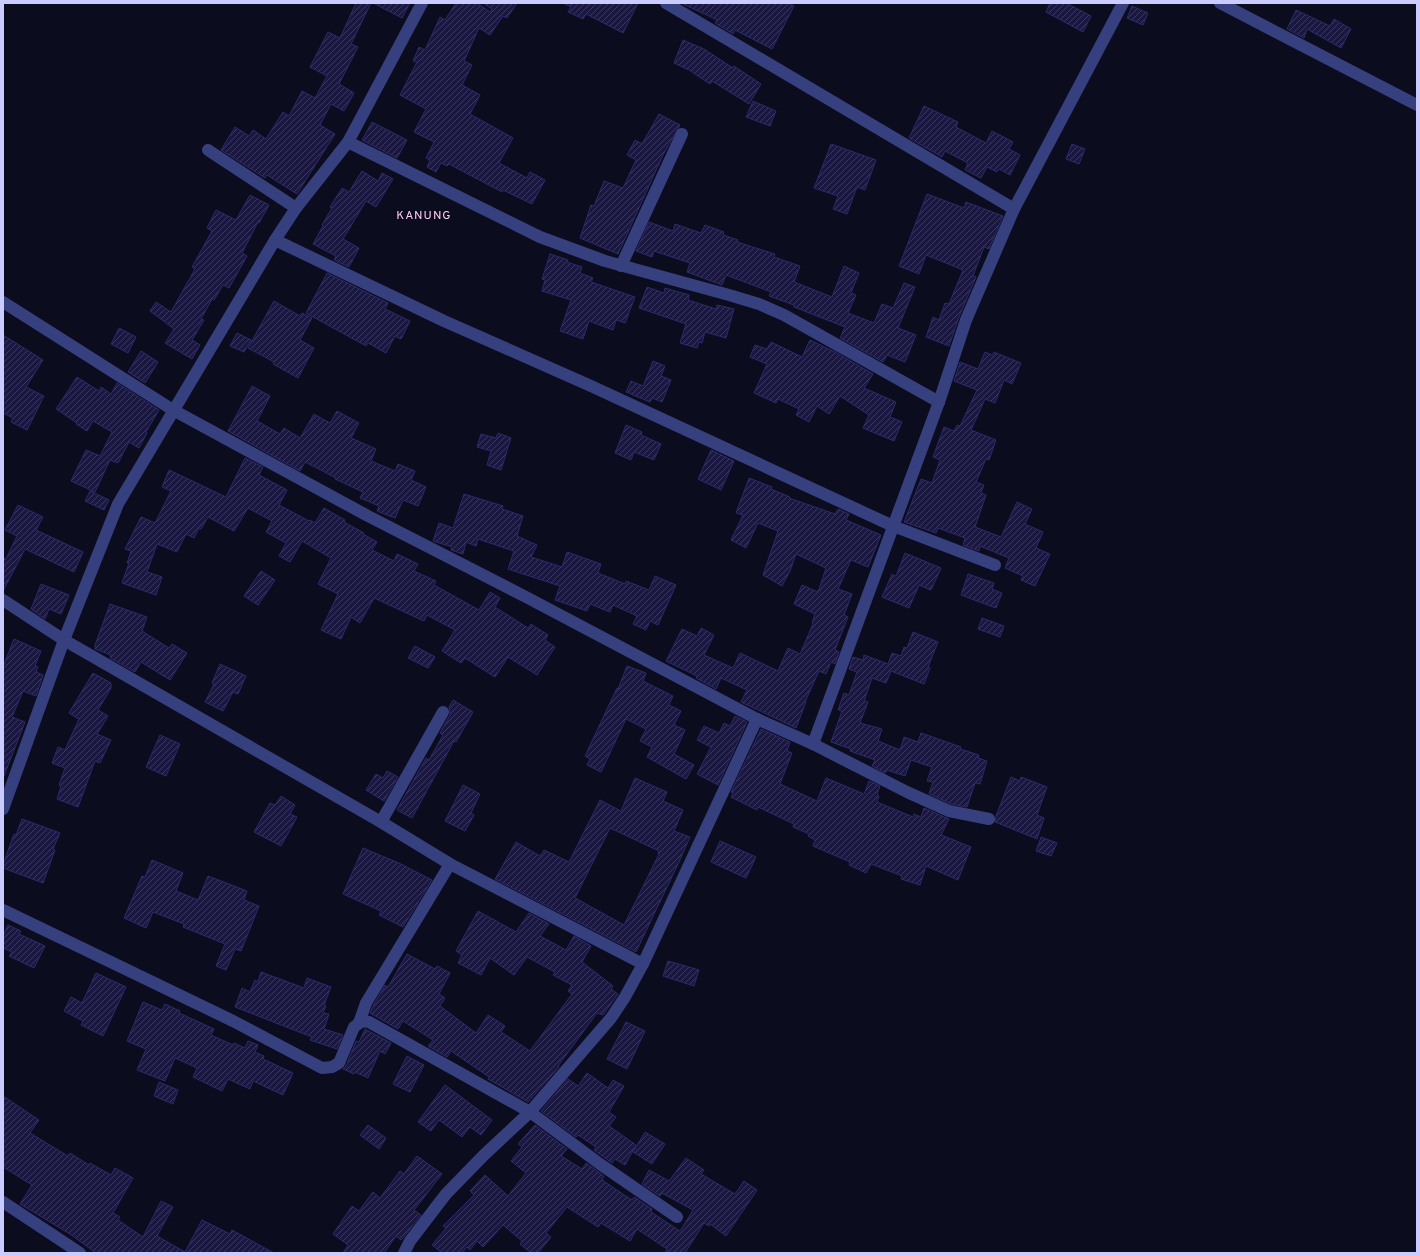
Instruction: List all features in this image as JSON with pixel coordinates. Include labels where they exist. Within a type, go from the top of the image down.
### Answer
[{"type":"street","points":[[3,809],[64,640],[118,504],[275,240],[296,208],[348,142],[422,3]]},
{"type":"street","points":[[666,3],[1014,209]]},
{"type":"street","points":[[813,744],[938,402],[966,320],[1014,209],[1123,3]]},
{"type":"street","points":[[1220,3],[1417,105]]},
{"type":"street","points":[[621,266],[682,134]]},
{"type":"street","points":[[348,142],[540,237],[621,266],[759,304],[784,315],[938,402]]},
{"type":"street","points":[[208,150],[296,208]]},
{"type":"street","points":[[275,240],[444,321],[591,386],[893,526],[995,565]]},
{"type":"street","points":[[3,302],[174,410],[368,516],[526,597],[757,719],[813,744],[907,792],[949,811],[989,819]]},
{"type":"street","points":[[3,600],[64,640],[381,822],[450,864],[642,964]]},
{"type":"street","points":[[381,822],[443,712]]},
{"type":"street","points":[[404,1253],[410,1241],[446,1194],[484,1155],[530,1112],[611,1018],[625,997],[642,964],[757,719]]},
{"type":"street","points":[[359,1023],[366,1003],[450,864]]},
{"type":"street","points":[[3,910],[233,1021],[322,1068],[332,1067],[339,1063],[354,1027],[362,1021],[369,1022],[530,1112],[600,1164],[677,1218]]},
{"type":"street","points":[[3,1202],[80,1253]]},
{"type":"building","points":[[356,3],[371,3],[351,44],[358,47],[339,84],[354,93],[344,111],[331,104],[320,125],[335,134],[297,194],[267,175],[265,178],[221,150],[235,127],[249,136],[253,130],[266,139],[283,112],[289,116],[302,91],[315,98],[327,76],[310,67],[328,32],[340,38]]},
{"type":"building","points":[[373,3],[410,3],[402,18]]},
{"type":"building","points":[[456,3],[477,3],[490,12],[492,9],[483,3],[517,3],[507,18],[503,16],[490,35],[479,28],[464,61],[472,65],[462,85],[480,95],[470,114],[513,138],[499,163],[527,178],[530,172],[545,180],[532,204],[503,190],[502,192],[449,164],[447,166],[441,163],[436,172],[427,167],[430,160],[426,158],[434,142],[414,132],[426,109],[400,95],[417,62],[413,61],[419,47],[425,50],[440,17],[445,20]]},
{"type":"building","points":[[563,3],[638,3],[623,33],[586,14],[583,19],[568,12],[571,7]]},
{"type":"building","points":[[681,3],[787,3],[794,6],[772,49],[735,30],[733,34],[715,23],[717,20]]},
{"type":"building","points":[[1050,3],[1066,3],[1091,16],[1083,32],[1046,12]]},
{"type":"building","points":[[1132,6],[1148,13],[1143,25],[1127,18]]},
{"type":"building","points":[[1296,10],[1330,26],[1334,19],[1351,29],[1341,48],[1307,29],[1304,38],[1287,29]]},
{"type":"building","points":[[683,40],[704,49],[733,68],[734,66],[761,84],[749,104],[712,81],[710,84],[689,70],[674,63]]},
{"type":"building","points":[[753,101],[776,111],[770,126],[746,117]]},
{"type":"building","points":[[924,106],[958,122],[956,127],[986,143],[992,131],[1013,142],[1009,149],[1020,155],[1010,175],[999,169],[997,172],[987,167],[981,178],[965,170],[968,163],[945,151],[942,157],[909,138]]},
{"type":"building","points":[[659,114],[680,125],[663,155],[618,254],[580,238],[591,205],[594,206],[604,181],[623,188],[636,160],[627,155],[635,140],[642,144]]},
{"type":"building","points":[[372,122],[407,140],[397,158],[362,140]]},
{"type":"building","points":[[831,144],[876,160],[865,190],[857,187],[847,214],[833,209],[838,196],[814,188]]},
{"type":"building","points":[[1072,144],[1085,149],[1079,164],[1066,159]]},
{"type":"building","points":[[362,171],[378,181],[382,173],[393,179],[376,207],[366,201],[343,239],[359,248],[349,267],[334,260],[336,256],[313,244],[332,208],[330,207],[342,188],[349,192]]},
{"type":"building","points":[[927,194],[964,208],[966,202],[1003,216],[989,249],[984,247],[973,276],[976,277],[959,317],[949,346],[926,337],[933,317],[939,320],[945,303],[949,304],[963,270],[926,255],[919,274],[899,266]]},
{"type":"building","points":[[250,195],[269,205],[259,223],[258,222],[242,253],[247,256],[229,288],[223,285],[214,300],[212,299],[201,319],[204,320],[192,340],[200,345],[192,359],[165,343],[174,329],[150,311],[156,302],[171,312],[195,269],[192,267],[212,231],[207,228],[216,210],[236,220]]},
{"type":"building","points":[[649,222],[673,231],[675,224],[701,233],[705,225],[724,232],[723,235],[738,240],[737,242],[775,254],[774,257],[800,266],[794,282],[832,297],[844,266],[859,273],[851,293],[856,295],[848,313],[874,323],[882,304],[893,308],[904,283],[915,287],[898,328],[916,335],[905,362],[887,355],[883,362],[840,338],[845,327],[769,296],[771,292],[726,275],[722,285],[687,272],[690,263],[654,251],[652,257],[636,251]]},
{"type":"building","points":[[550,254],[568,260],[567,262],[582,267],[580,273],[593,278],[591,282],[635,297],[625,323],[616,320],[613,330],[589,321],[583,339],[560,331],[571,300],[542,291],[545,280],[542,279]]},
{"type":"building","points":[[327,273],[388,303],[385,309],[410,321],[401,339],[395,336],[386,353],[368,343],[366,346],[306,313]]},
{"type":"building","points":[[647,287],[664,293],[665,288],[689,295],[688,300],[716,309],[717,305],[734,309],[726,338],[705,332],[702,343],[699,342],[697,348],[680,343],[686,324],[639,308]]},
{"type":"building","points":[[274,301],[300,316],[302,313],[312,318],[300,340],[314,348],[298,378],[273,364],[274,362],[248,348]]},
{"type":"building","points":[[119,328],[136,337],[128,353],[111,344]]},
{"type":"building","points":[[237,333],[251,340],[244,352],[230,346]]},
{"type":"building","points":[[3,335],[43,360],[26,387],[44,396],[27,430],[11,422],[13,418],[3,413]]},
{"type":"building","points":[[810,340],[835,352],[873,374],[864,388],[896,402],[890,417],[902,422],[894,441],[863,428],[869,415],[840,396],[829,414],[817,406],[809,422],[796,415],[799,409],[778,399],[776,403],[754,393],[767,364],[750,357],[755,345],[767,349],[771,342],[802,357]]},
{"type":"building","points":[[141,351],[158,362],[145,383],[128,372]]},
{"type":"building","points":[[985,352],[992,355],[994,352],[1021,363],[1012,384],[1004,380],[995,403],[985,399],[971,430],[996,440],[989,460],[986,459],[976,482],[984,485],[981,493],[986,495],[975,527],[1001,537],[1017,502],[1032,509],[1025,524],[1043,532],[1036,548],[1050,554],[1035,586],[1021,580],[1023,576],[1005,568],[1009,558],[980,546],[979,551],[963,545],[965,538],[938,528],[936,533],[904,522],[921,479],[932,483],[940,460],[933,457],[944,427],[954,431],[957,425],[960,426],[977,390],[954,381],[960,362],[978,369]]},
{"type":"building","points":[[653,361],[665,366],[661,376],[671,380],[662,402],[652,398],[650,402],[626,392],[631,381],[643,386]]},
{"type":"building","points":[[77,377],[99,391],[101,387],[111,394],[117,383],[159,410],[146,432],[147,433],[139,448],[129,442],[118,463],[110,460],[95,492],[71,481],[86,450],[100,456],[112,432],[93,421],[87,431],[56,409]]},
{"type":"building","points":[[252,386],[270,396],[257,421],[280,434],[284,428],[300,438],[314,414],[330,423],[337,411],[359,423],[351,438],[376,449],[371,461],[395,471],[398,464],[415,471],[411,480],[426,487],[418,506],[403,500],[395,518],[377,511],[379,506],[360,498],[363,492],[335,479],[336,478],[305,462],[300,471],[228,431]]},
{"type":"building","points":[[626,425],[642,432],[641,435],[661,444],[654,460],[634,452],[631,460],[615,453]]},
{"type":"building","points":[[498,433],[511,438],[501,470],[487,465],[491,451],[477,447],[481,434],[496,438]]},
{"type":"building","points":[[711,450],[734,461],[721,490],[698,479]]},
{"type":"building","points":[[245,458],[263,467],[259,475],[287,490],[279,505],[315,523],[324,508],[345,520],[344,522],[377,542],[372,550],[394,561],[397,554],[418,564],[414,571],[436,581],[434,585],[479,610],[490,592],[500,598],[495,607],[528,628],[531,624],[548,635],[545,640],[555,647],[537,675],[508,657],[495,677],[465,658],[461,663],[442,651],[455,630],[427,615],[424,621],[374,598],[360,623],[351,617],[341,639],[321,630],[338,594],[318,584],[331,558],[302,541],[290,562],[279,556],[286,543],[266,532],[272,521],[248,508],[234,531],[208,517],[201,529],[199,528],[194,538],[186,534],[177,552],[157,544],[147,572],[162,577],[156,595],[122,583],[129,563],[127,563],[131,551],[125,549],[141,517],[155,523],[171,491],[162,487],[169,470],[226,497]]},
{"type":"building","points":[[749,478],[772,487],[771,489],[790,497],[789,498],[835,514],[838,509],[849,514],[846,520],[881,535],[868,567],[851,560],[838,589],[852,594],[844,615],[848,617],[835,650],[839,652],[835,664],[831,662],[826,674],[819,671],[805,702],[796,728],[741,702],[747,690],[721,678],[716,689],[696,678],[697,676],[666,661],[682,629],[697,636],[701,628],[714,635],[704,655],[733,668],[740,653],[778,671],[788,648],[800,654],[813,624],[815,614],[794,604],[802,585],[818,592],[826,568],[796,554],[790,571],[782,586],[763,575],[778,531],[758,523],[746,548],[731,540],[743,515],[736,513]]},
{"type":"building","points":[[90,491],[109,500],[104,510],[85,501]]},
{"type":"building","points":[[464,494],[503,506],[502,509],[523,516],[517,536],[537,545],[531,557],[562,567],[567,552],[601,564],[598,573],[625,584],[626,581],[649,590],[655,576],[676,585],[658,625],[650,621],[646,630],[633,624],[637,616],[613,605],[610,612],[590,604],[587,611],[555,600],[560,586],[508,569],[514,551],[478,539],[476,546],[466,542],[463,554],[451,550],[452,547],[433,541],[439,523],[453,528]]},
{"type":"building","points":[[18,505],[43,517],[36,530],[83,552],[74,572],[25,549],[3,591],[3,558],[6,559],[17,536],[5,530]]},
{"type":"building","points":[[905,553],[941,568],[931,590],[919,585],[909,608],[882,597],[892,574],[896,576]]},
{"type":"building","points":[[261,571],[275,580],[258,605],[244,596]]},
{"type":"building","points":[[968,574],[994,583],[992,589],[1002,593],[996,608],[961,595]]},
{"type":"building","points":[[41,584],[69,595],[61,614],[49,609],[45,619],[31,609]]},
{"type":"building","points":[[110,604],[147,617],[142,631],[169,648],[172,644],[187,653],[170,680],[141,662],[135,672],[110,658],[111,655],[95,649],[95,645]]},
{"type":"building","points":[[982,618],[1004,626],[1000,637],[978,629]]},
{"type":"building","points":[[913,632],[938,642],[928,667],[930,668],[924,684],[891,671],[886,683],[872,678],[864,701],[868,702],[860,723],[882,729],[878,741],[900,750],[904,737],[918,742],[921,733],[961,747],[960,749],[979,755],[978,758],[987,761],[980,784],[975,783],[967,807],[951,804],[929,794],[933,782],[927,781],[932,767],[911,760],[905,776],[887,770],[885,773],[872,766],[875,760],[831,742],[842,711],[838,710],[844,693],[849,695],[857,672],[849,669],[853,657],[863,660],[864,655],[888,664],[892,653],[901,656],[904,647],[907,648]]},
{"type":"building","points":[[14,639],[41,651],[35,666],[38,667],[36,672],[43,675],[36,696],[23,691],[12,717],[25,722],[4,776],[3,667]]},
{"type":"building","points":[[415,646],[435,657],[428,668],[408,658]]},
{"type":"building","points":[[220,664],[246,676],[238,694],[233,692],[223,711],[205,702],[214,684],[212,683]]},
{"type":"building","points":[[627,666],[646,673],[643,681],[673,696],[669,705],[681,711],[674,725],[685,730],[674,754],[694,765],[686,779],[647,757],[652,747],[640,741],[646,729],[626,719],[601,772],[587,765],[590,759],[585,756],[617,688],[618,689]]},
{"type":"building","points":[[93,673],[111,683],[111,688],[98,710],[108,716],[97,734],[111,740],[100,763],[95,761],[78,807],[57,799],[61,786],[59,785],[65,768],[52,763],[58,747],[65,750],[79,719],[69,713]]},
{"type":"building","points":[[453,700],[473,712],[456,742],[454,741],[412,818],[397,810],[426,758],[429,760],[443,735],[440,733],[450,715],[449,707]]},
{"type":"building","points":[[735,716],[747,722],[718,785],[697,774],[711,747],[697,740],[704,726],[719,733],[724,723],[730,726]]},
{"type":"building","points":[[761,729],[790,742],[787,751],[792,753],[780,784],[817,801],[826,778],[864,794],[869,781],[880,786],[877,794],[879,796],[877,802],[913,817],[914,814],[921,817],[924,808],[949,819],[941,835],[971,847],[958,880],[926,866],[920,885],[901,879],[902,876],[871,864],[866,873],[849,865],[850,862],[813,846],[815,840],[808,836],[809,834],[793,827],[794,824],[758,807],[757,810],[731,797],[733,793],[731,792]]},
{"type":"building","points":[[160,735],[180,744],[166,776],[146,767]]},
{"type":"building","points":[[387,771],[398,777],[384,801],[366,790],[376,774],[383,778]]},
{"type":"building","points":[[1011,777],[1020,781],[1021,777],[1047,787],[1037,815],[1044,818],[1037,839],[995,822]]},
{"type":"building","points":[[635,778],[667,792],[663,801],[683,810],[674,831],[690,837],[636,952],[495,879],[516,842],[540,856],[544,850],[569,862],[600,800],[621,811]],"holes":[[[610,828],[659,851],[659,854],[624,925],[575,898]]]},
{"type":"building","points":[[463,785],[480,794],[471,813],[474,815],[465,831],[445,821]]},
{"type":"building","points":[[281,796],[295,805],[290,814],[297,817],[281,846],[254,832],[270,803],[275,805]]},
{"type":"building","points":[[22,819],[60,833],[53,849],[55,850],[43,883],[3,868],[14,834],[16,835]]},
{"type":"building","points":[[1041,837],[1057,843],[1051,856],[1036,851]]},
{"type":"building","points":[[720,841],[756,857],[746,878],[711,862]]},
{"type":"building","points":[[363,848],[401,864],[432,880],[403,927],[379,915],[381,911],[343,894]]},
{"type":"building","points":[[152,860],[183,873],[176,891],[198,900],[208,876],[247,891],[244,900],[259,906],[241,951],[235,949],[226,970],[216,966],[225,944],[183,927],[184,924],[153,912],[146,928],[124,918],[142,876],[145,877]]},
{"type":"building","points":[[478,911],[516,932],[529,913],[549,924],[540,936],[566,950],[574,936],[591,946],[582,962],[613,986],[611,989],[618,994],[603,1015],[597,1013],[558,1066],[559,1067],[528,1102],[488,1079],[489,1077],[451,1051],[447,1057],[428,1046],[433,1040],[403,1021],[398,1029],[370,1013],[385,985],[388,987],[407,954],[435,969],[437,966],[450,973],[439,994],[445,998],[440,1006],[476,1033],[488,1015],[505,1026],[501,1032],[530,1051],[572,994],[568,991],[572,985],[553,975],[555,972],[527,957],[514,975],[490,958],[481,975],[458,963],[462,955],[456,951]]},
{"type":"building","points":[[8,925],[21,931],[19,934],[45,946],[34,968],[9,956],[12,952],[3,948],[3,936]]},
{"type":"building","points":[[668,961],[699,970],[694,986],[663,976]]},
{"type":"building","points":[[261,972],[304,988],[307,978],[331,987],[324,1005],[326,1006],[323,1013],[329,1014],[324,1029],[343,1035],[337,1049],[310,1040],[312,1037],[235,1007],[242,988],[250,992],[255,980],[258,982]]},
{"type":"building","points":[[96,973],[126,987],[103,1036],[81,1025],[83,1021],[64,1011],[71,997],[82,1003]]},
{"type":"building","points":[[143,1002],[162,1010],[165,1004],[180,1011],[179,1013],[214,1029],[211,1035],[233,1045],[234,1043],[245,1048],[248,1041],[258,1045],[255,1052],[264,1056],[263,1059],[293,1073],[283,1095],[253,1081],[250,1089],[228,1079],[222,1091],[193,1077],[197,1068],[175,1058],[165,1081],[137,1070],[146,1049],[127,1041]]},
{"type":"building","points":[[626,1022],[645,1031],[627,1069],[607,1059]]},
{"type":"building","points":[[365,1029],[391,1043],[385,1054],[380,1051],[368,1078],[355,1072],[354,1074],[343,1069],[346,1066],[356,1041],[359,1042]]},
{"type":"building","points":[[407,1056],[424,1065],[410,1092],[393,1084]]},
{"type":"building","points":[[587,1073],[608,1088],[613,1080],[624,1086],[609,1112],[616,1117],[609,1126],[636,1145],[625,1165],[615,1159],[612,1163],[594,1150],[596,1147],[578,1135],[576,1137],[541,1111],[568,1079],[578,1086]]},
{"type":"building","points":[[159,1082],[178,1090],[173,1104],[154,1096]]},
{"type":"building","points":[[445,1085],[492,1120],[481,1135],[470,1127],[462,1137],[439,1120],[431,1131],[418,1122]]},
{"type":"building","points":[[3,1096],[39,1120],[30,1133],[68,1156],[70,1153],[89,1165],[90,1163],[111,1175],[115,1168],[133,1178],[113,1213],[120,1217],[118,1220],[143,1237],[161,1201],[173,1207],[157,1236],[185,1252],[202,1220],[230,1234],[232,1230],[274,1253],[96,1253],[70,1234],[20,1204],[32,1185],[3,1167]]},
{"type":"building","points":[[368,1125],[386,1138],[379,1149],[360,1135]]},
{"type":"building","points":[[535,1125],[567,1149],[561,1156],[582,1169],[586,1163],[604,1176],[602,1180],[632,1200],[634,1197],[652,1209],[651,1212],[680,1231],[693,1210],[662,1193],[660,1196],[642,1184],[649,1170],[669,1181],[686,1158],[704,1170],[701,1174],[735,1194],[744,1181],[757,1190],[726,1236],[710,1224],[709,1226],[704,1223],[685,1253],[665,1253],[667,1249],[637,1229],[630,1241],[601,1223],[598,1227],[567,1207],[546,1233],[551,1237],[538,1253],[531,1253],[520,1244],[522,1241],[503,1225],[483,1247],[477,1241],[470,1250],[467,1247],[462,1253],[442,1253],[432,1245],[446,1228],[443,1226],[474,1195],[470,1191],[485,1175],[508,1196],[526,1173],[511,1161],[522,1147],[518,1144]]},
{"type":"building","points":[[645,1132],[665,1144],[652,1164],[633,1152]]},
{"type":"building","points":[[417,1156],[442,1174],[414,1210],[421,1215],[401,1240],[396,1236],[384,1253],[343,1253],[348,1245],[333,1234],[352,1206],[359,1211],[373,1192],[380,1198],[400,1171],[404,1174]]},
{"type":"district","name":"KANUNG","points":[[424,215]]}]
